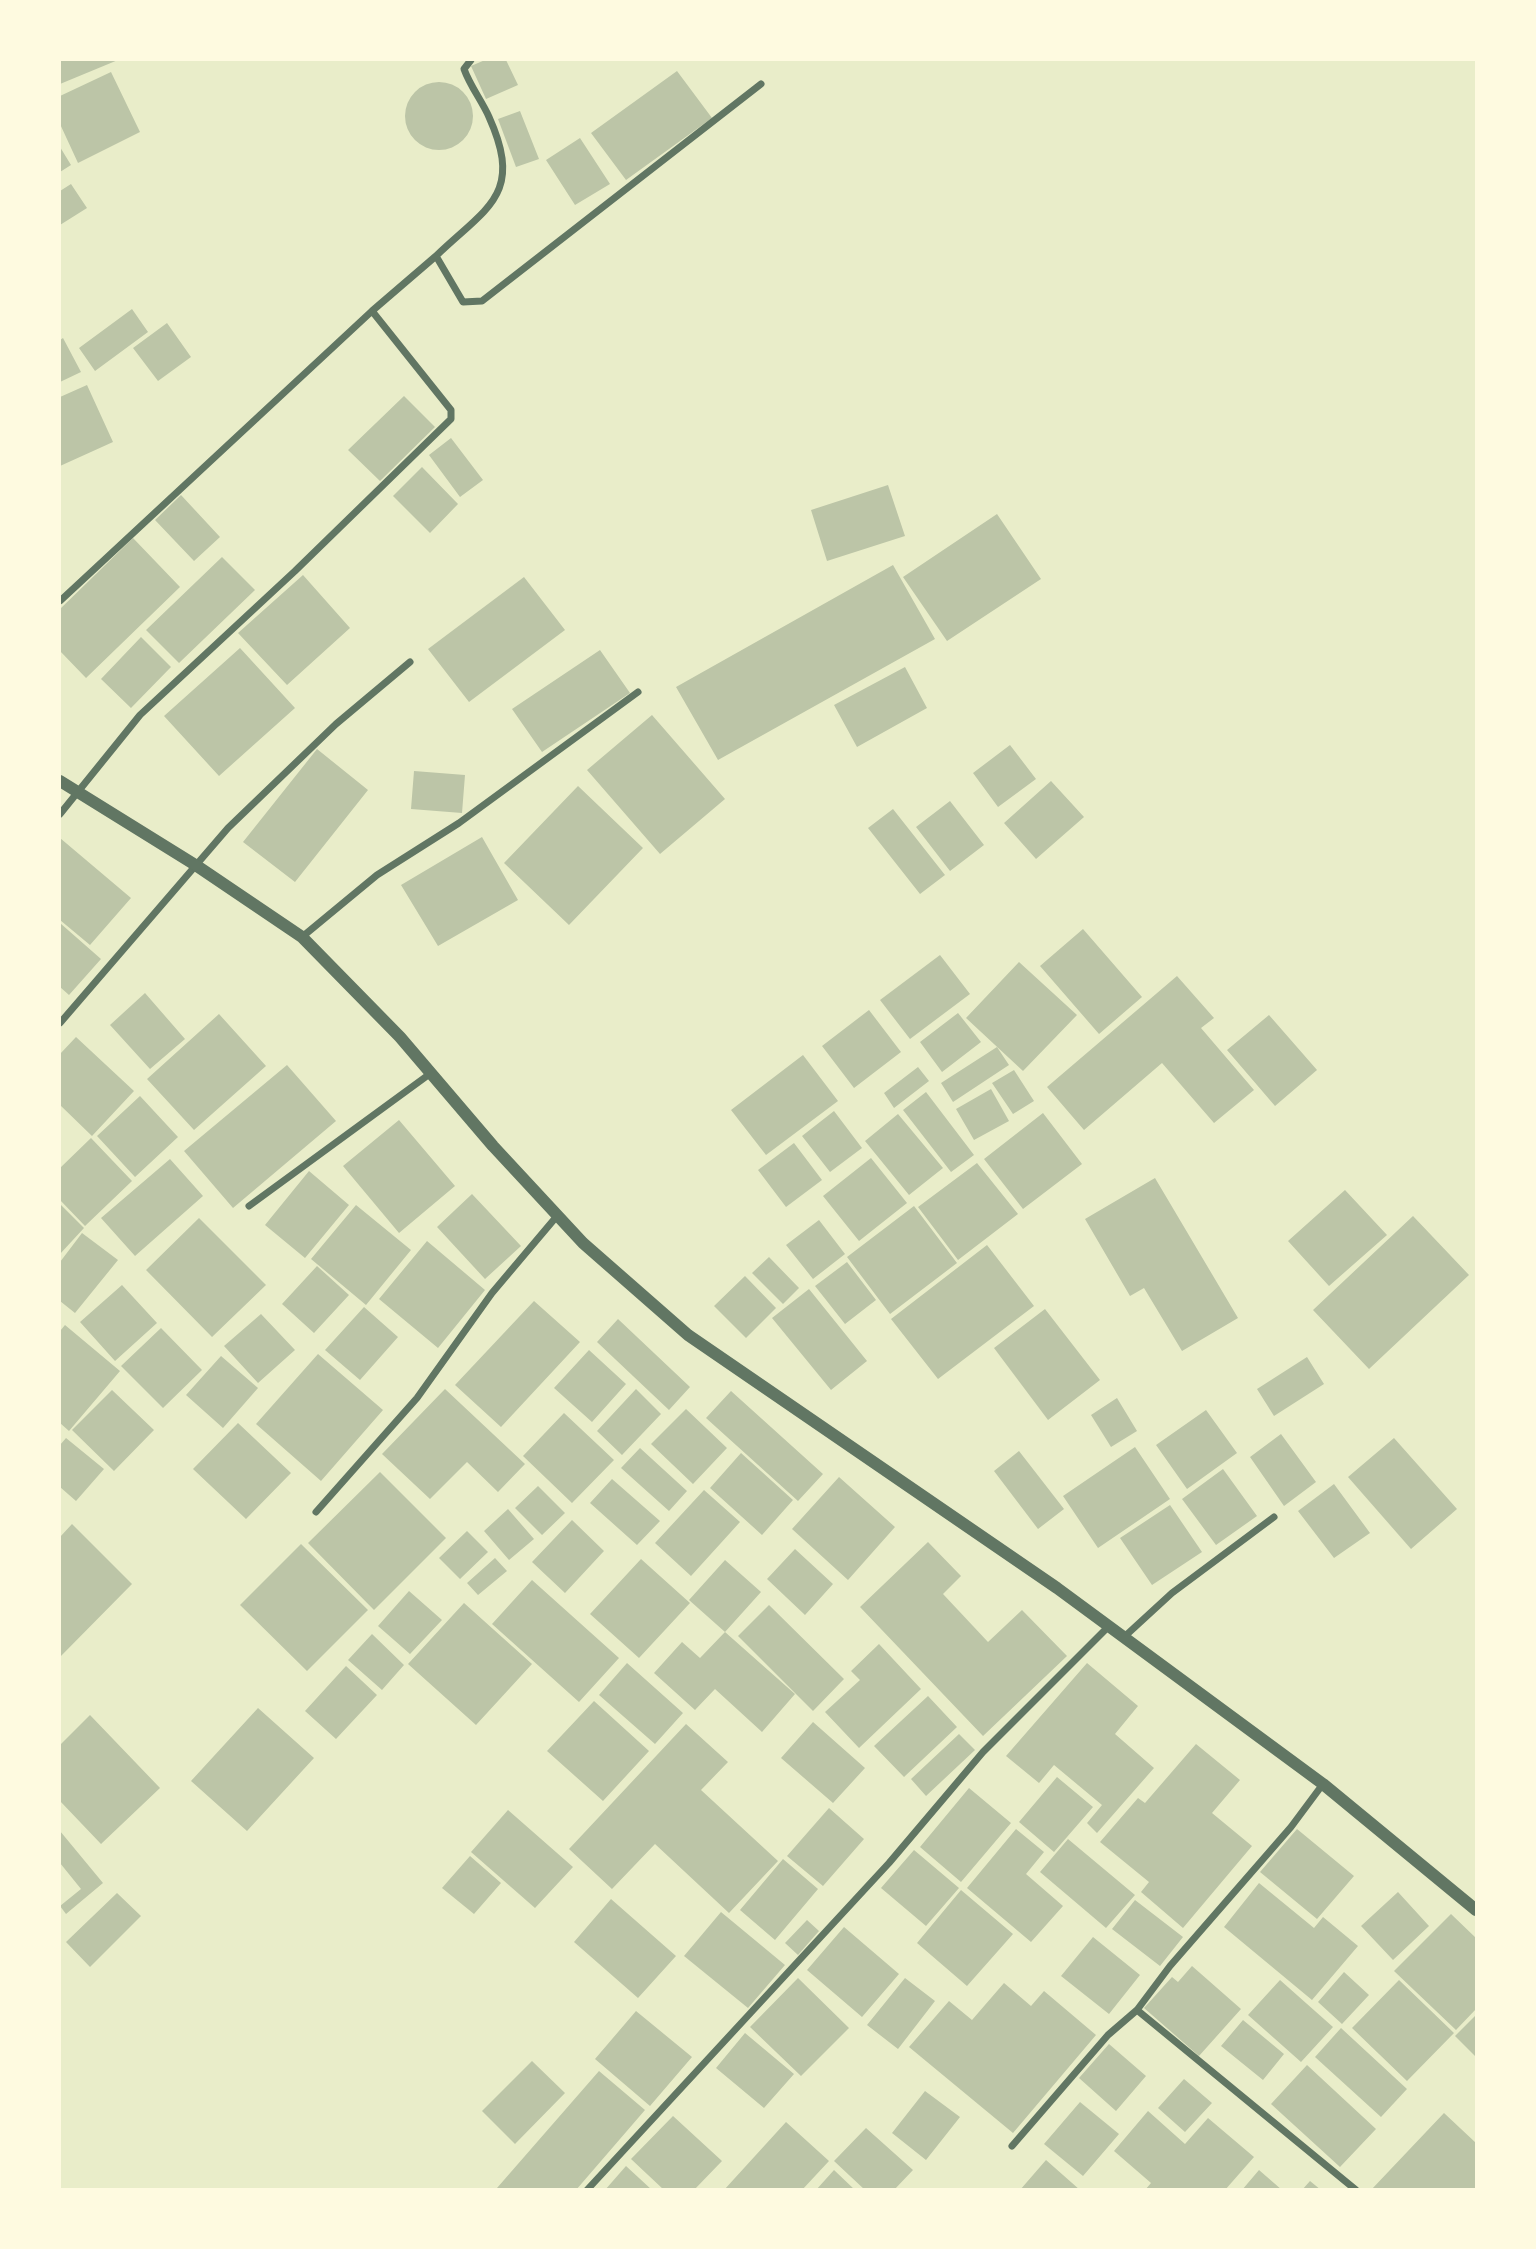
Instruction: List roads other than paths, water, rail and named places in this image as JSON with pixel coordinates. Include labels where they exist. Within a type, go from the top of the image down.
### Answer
[{"type":"street","points":[[60,601],[497,197],[505,176],[500,148],[489,117],[464,69],[471,60]]},
{"type":"street","points":[[436,256],[463,302],[482,301],[761,84]]},
{"type":"street","points":[[60,814],[140,715],[295,571],[452,419],[451,410],[372,311]]},
{"type":"street","points":[[60,1023],[224,833],[336,723],[410,662]]},
{"type":"street","points":[[302,937],[377,875],[459,823],[638,692]]},
{"type":"street","points":[[60,781],[197,866],[302,937],[400,1037],[583,1243],[688,1335],[1057,1588],[1107,1628],[1322,1784],[1476,1910]]},
{"type":"street","points":[[249,1206],[431,1073]]},
{"type":"street","points":[[316,1512],[417,1398],[492,1293],[557,1216]]},
{"type":"street","points":[[1123,1639],[1172,1593],[1274,1517]]},
{"type":"street","points":[[587,2189],[889,1863],[984,1752],[1107,1628]]},
{"type":"street","points":[[1012,2146],[1108,2035],[1138,2010],[1170,1966],[1291,1827],[1322,1784]]},
{"type":"street","points":[[1138,2010],[1356,2189]]}]
